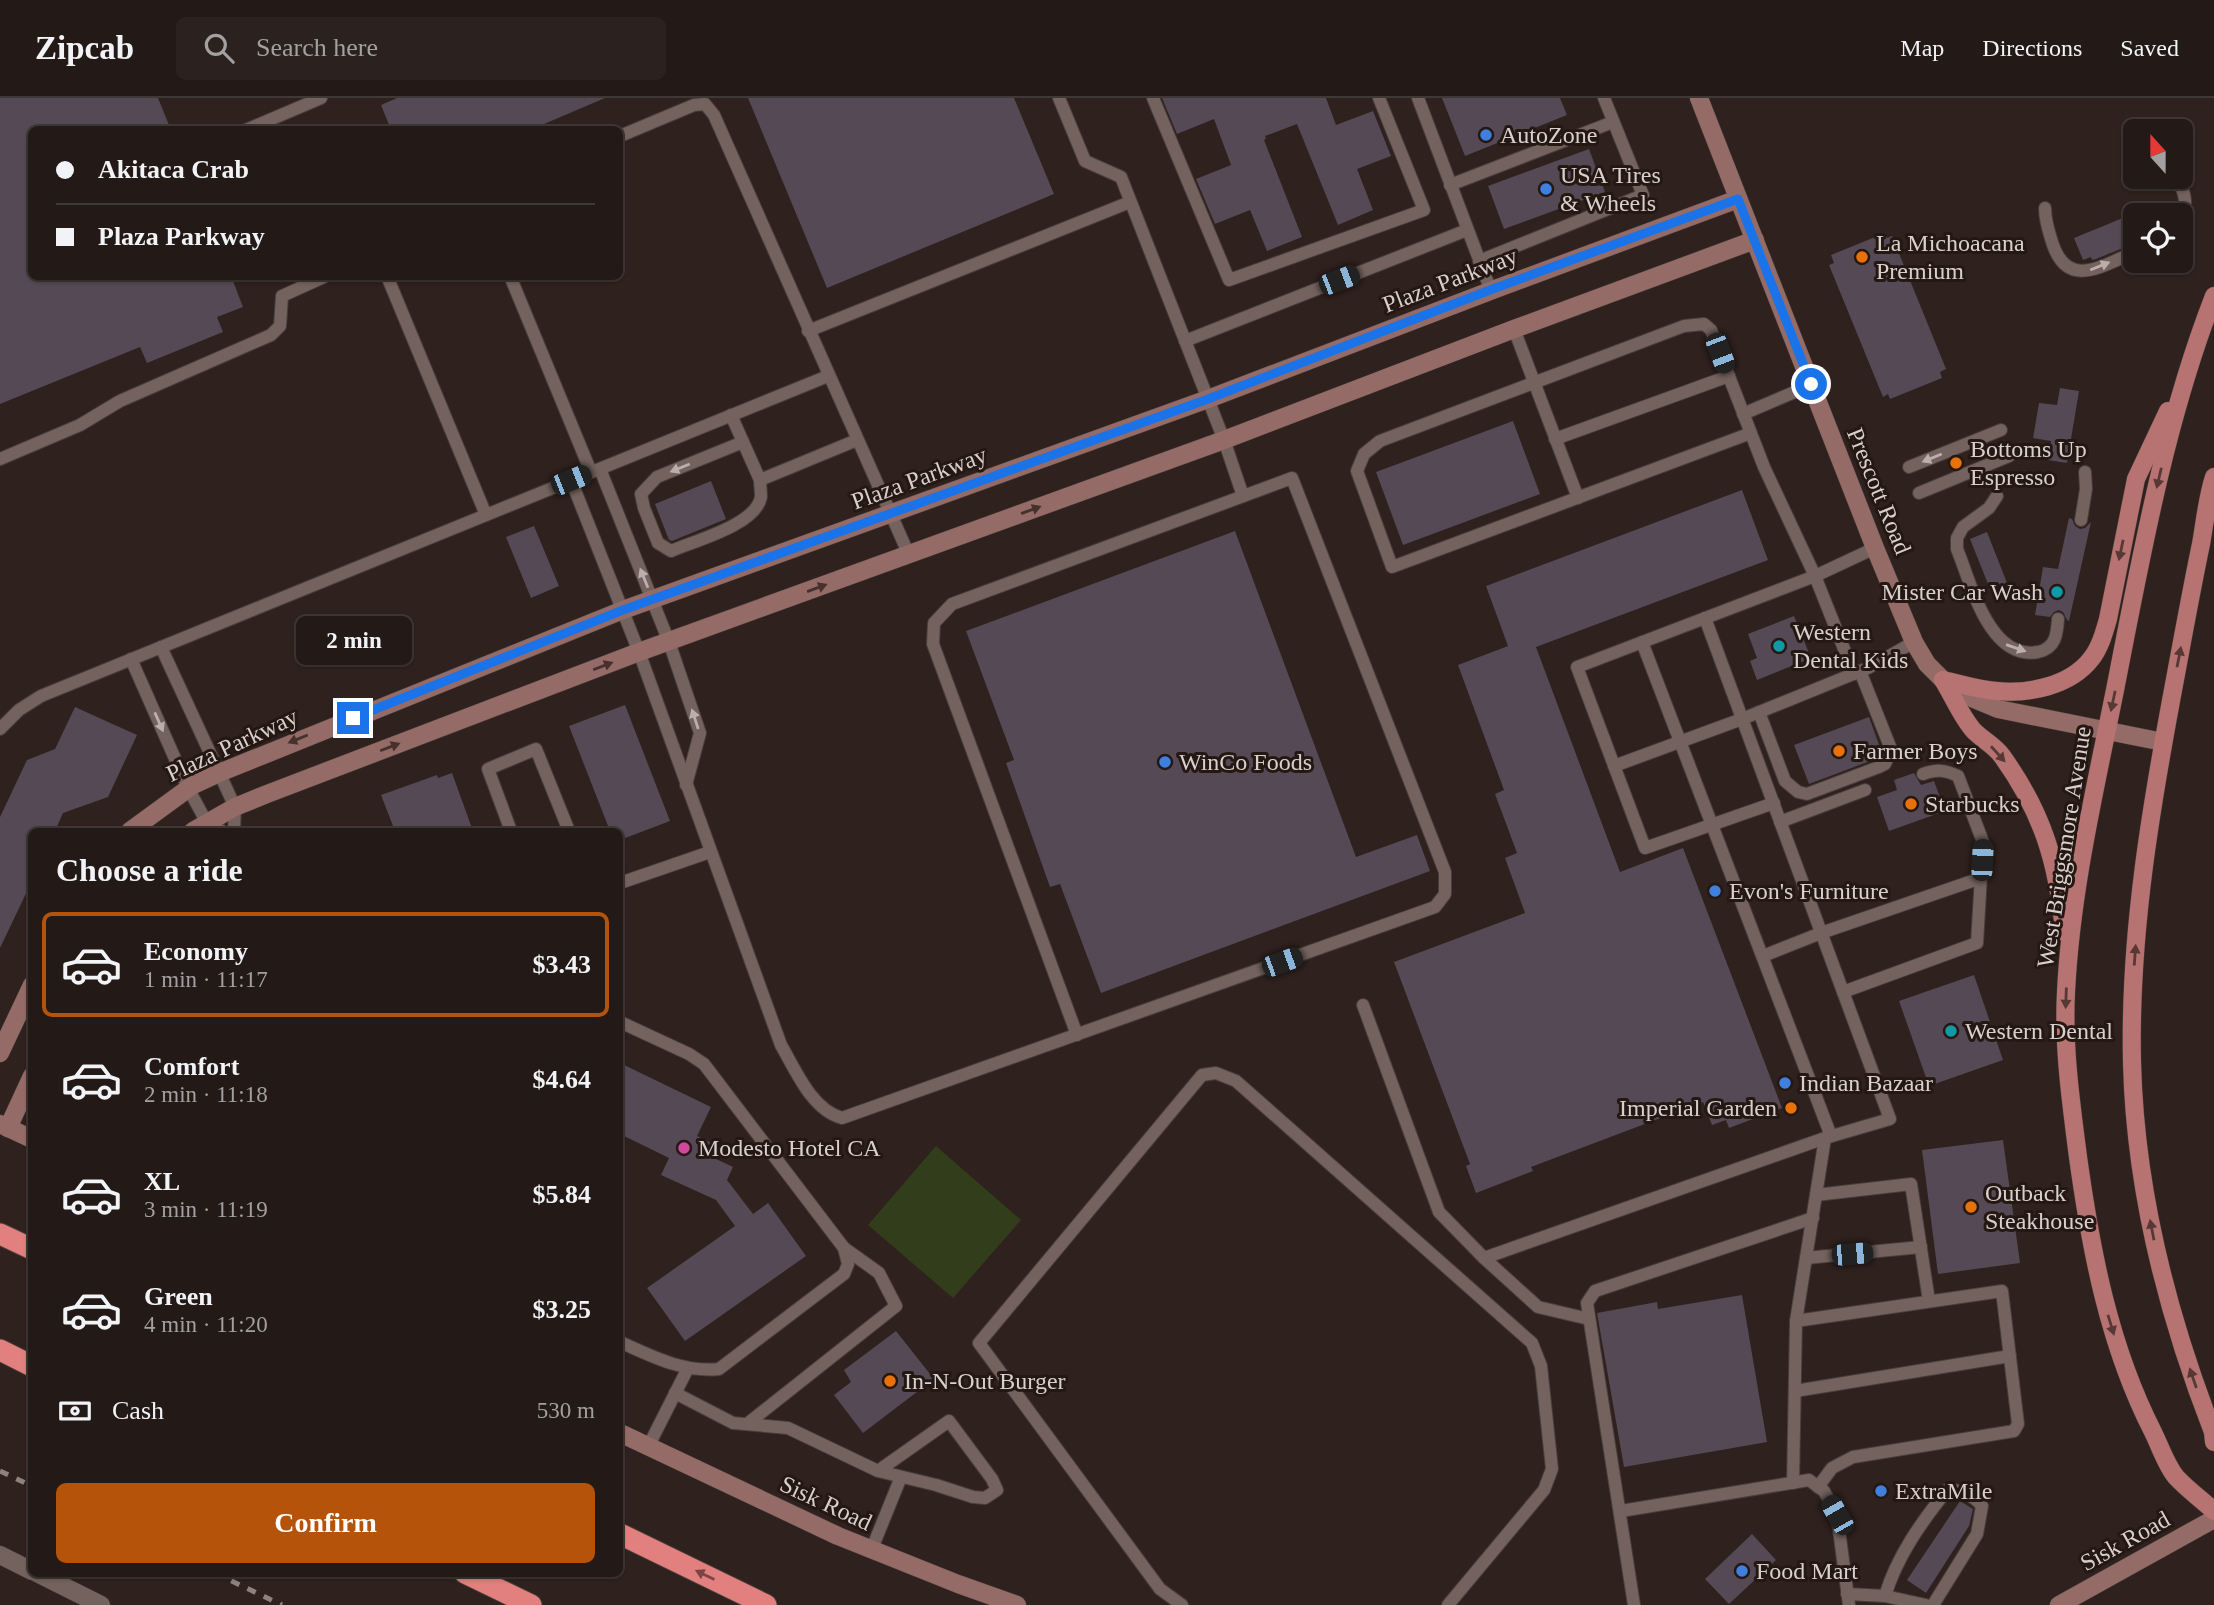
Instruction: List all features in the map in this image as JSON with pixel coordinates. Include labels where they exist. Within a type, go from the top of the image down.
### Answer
[{"type":"highway","points":[[0,1234],[28,1247]]},
{"type":"highway","points":[[0,1350],[28,1364]]},
{"type":"highway","points":[[623,1535],[766,1605]]},
{"type":"highway","points":[[472,1577],[531,1605]]},
{"type":"main road","name":"West Briggsmore Avenue","points":[[2214,296],[2186,373],[2159,476],[2106,732],[2082,857],[2067,965],[2065,1032],[2068,1084],[2089,1232],[2110,1322],[2140,1407],[2175,1476],[2214,1511]]},
{"type":"main road","points":[[1943,680],[1997,691],[2034,689],[2065,680],[2090,661],[2108,619],[2136,479],[2186,373]]},
{"type":"main road","points":[[2213,479],[2163,743],[2138,909],[2132,991],[2133,1076],[2138,1144],[2149,1215],[2176,1330],[2213,1432],[2214,1442]]},
{"type":"main road","points":[[1943,680],[1973,730],[2000,753],[2033,807],[2054,862],[2061,891],[2067,965]]},
{"type":"street","name":"Prescott Road","points":[[1699,98],[1875,548],[1914,642],[1927,664],[1943,680],[1974,699],[1998,709],[2163,743]]},
{"type":"street","name":"Plaza Parkway","points":[[134,828],[188,788],[255,756],[623,610],[1208,399],[1490,290],[1738,199]]},
{"type":"street","points":[[207,828],[235,807],[639,652],[1224,440],[1755,240]]},
{"type":"street","points":[[0,1053],[28,994]]},
{"type":"street","points":[[28,1083],[4,1126],[28,1137]]},
{"type":"street","name":"Sisk Road","points":[[623,1434],[872,1551],[1017,1605]]},
{"type":"street","name":"Sisk Road","points":[[2059,1605],[2214,1519]]},
{"type":"street","points":[[0,1555],[28,1569]]},
{"type":"street","points":[[45,1577],[102,1605]]},
{"type":"lane","points":[[255,126],[321,98]]},
{"type":"lane","points":[[1059,98],[1085,161],[1121,177],[1224,440],[1243,496]]},
{"type":"lane","points":[[1153,98],[1229,280],[1423,210],[1379,98]]},
{"type":"lane","points":[[1418,98],[1490,290]]},
{"type":"lane","points":[[1479,261],[1643,195],[1604,98]]},
{"type":"lane","points":[[623,135],[694,105],[705,104],[714,114],[909,555]]},
{"type":"lane","points":[[1450,185],[1613,122]]},
{"type":"lane","points":[[808,331],[1130,201]]},
{"type":"lane","points":[[2045,208],[2045,221],[2056,253],[2064,265],[2074,271],[2089,271],[2123,257]]},
{"type":"lane","points":[[1185,341],[1467,230]]},
{"type":"lane","points":[[0,458],[80,425],[120,401],[271,335],[280,326],[282,296],[317,280]]},
{"type":"lane","points":[[389,280],[485,515]]},
{"type":"lane","points":[[512,280],[669,642],[700,733],[686,785]]},
{"type":"lane","points":[[1751,433],[1392,567],[1357,471],[1364,454],[1380,441],[1684,326],[1704,324],[1711,330],[1728,376],[1751,433],[1764,467],[1891,749],[1885,764],[1879,767],[1807,794],[1798,792],[1785,781],[1759,712]]},
{"type":"lane","points":[[1514,329],[1577,498]]},
{"type":"lane","points":[[0,729],[19,710],[41,696],[828,376]]},
{"type":"lane","points":[[1555,439],[1728,376]]},
{"type":"lane","points":[[1743,414],[1811,384]]},
{"type":"lane","points":[[731,415],[760,480],[761,498],[755,511],[743,522],[671,551],[657,543],[643,508],[641,494],[657,477],[743,442]]},
{"type":"lane","points":[[1909,467],[2001,430]]},
{"type":"lane","points":[[760,480],[857,440]]},
{"type":"lane","points":[[1919,493],[2009,456]]},
{"type":"lane","points":[[2081,520],[2086,489],[2085,472]]},
{"type":"lane","points":[[571,480],[639,652],[781,1045],[809,1093],[828,1114],[842,1118],[1077,1035],[1435,907],[1445,894],[1446,872],[1292,478],[952,604],[934,623],[933,644],[1077,1035]]},
{"type":"lane","points":[[1997,496],[1989,508],[1964,527],[1956,538],[1957,549],[1984,617],[2005,644],[2030,652],[2051,646],[2057,635],[2058,619]]},
{"type":"lane","points":[[1774,803],[1645,849],[1577,667],[1815,576],[1875,548]]},
{"type":"lane","points":[[1484,1258],[1828,1137],[1890,1119],[1705,618]]},
{"type":"lane","points":[[1642,642],[1763,956],[1828,1137],[1796,1321],[1793,1483]]},
{"type":"lane","points":[[1614,766],[1857,673],[1914,642]]},
{"type":"lane","points":[[161,647],[235,807],[234,828]]},
{"type":"lane","points":[[131,659],[207,828]]},
{"type":"lane","points":[[510,828],[488,769],[536,749],[568,828]]},
{"type":"lane","points":[[1843,992],[1977,943],[1983,842],[1958,776],[1937,769],[1923,774]]},
{"type":"lane","points":[[1780,822],[1865,789]]},
{"type":"lane","points":[[623,882],[710,852]]},
{"type":"lane","points":[[1763,956],[1821,933],[1981,878]]},
{"type":"lane","points":[[1363,1005],[1439,1212],[1538,1307],[1589,1319]]},
{"type":"lane","points":[[623,1023],[689,1054],[704,1064],[844,1248],[879,1273],[896,1306],[747,1424]]},
{"type":"lane","points":[[1182,1605],[1160,1589],[979,1343],[1202,1075],[1216,1073],[1236,1081],[1532,1343],[1538,1355],[1552,1469],[1544,1490],[1448,1605]]},
{"type":"lane","points":[[1816,1195],[1911,1184],[1929,1301]]},
{"type":"lane","points":[[1634,1605],[1587,1303],[1595,1291],[1813,1218]]},
{"type":"lane","points":[[1806,1258],[1921,1247]]},
{"type":"lane","points":[[623,1343],[657,1359],[688,1368],[701,1371],[719,1369],[844,1274],[848,1264],[844,1248]]},
{"type":"lane","points":[[1796,1321],[2001,1291],[2010,1356],[2018,1424],[2014,1431],[1853,1457],[1832,1468],[1818,1486]]},
{"type":"lane","points":[[1795,1391],[2010,1356]]},
{"type":"lane","points":[[648,1447],[688,1368]]},
{"type":"lane","points":[[675,1393],[733,1423],[788,1428],[878,1471],[973,1497],[985,1498],[997,1490],[992,1479],[949,1422],[878,1471]]},
{"type":"lane","points":[[872,1551],[901,1477]]},
{"type":"lane","points":[[1621,1511],[1809,1480],[1824,1491],[1837,1515],[1848,1600],[1885,1596],[1926,1605]]},
{"type":"lane","points":[[1885,1596],[1892,1575],[1925,1518],[1948,1489],[1957,1490],[1974,1497],[1982,1506],[1980,1520],[1977,1534],[1933,1605]]},
{"type":"green space","points":[[936,1146],[1021,1220],[953,1298],[868,1225]]},
{"type":"building","points":[[0,98],[158,98],[169,126],[28,126],[28,280],[233,280],[243,307],[217,317],[223,332],[147,363],[140,347],[0,404]]},
{"type":"building","points":[[397,98],[605,98],[539,126],[389,126],[381,105]]},
{"type":"building","points":[[748,98],[1014,98],[1054,194],[827,288]]},
{"type":"building","points":[[1162,98],[1326,98],[1336,125],[1373,111],[1391,156],[1357,169],[1373,210],[1338,225],[1297,124],[1265,136],[1264,140],[1302,237],[1267,251],[1250,210],[1215,224],[1196,179],[1231,165],[1214,119],[1177,134]]},
{"type":"building","name":"AutoZone","points":[[1442,98],[1560,98],[1567,115],[1465,156]]},
{"type":"building","name":"USA Tires & Wheels","points":[[1589,149],[1605,192],[1504,229],[1488,186]]},
{"type":"building","points":[[2123,218],[2123,248],[2096,259],[2092,260],[2091,257],[2083,260],[2074,238]]},
{"type":"building","points":[[1885,233],[1887,238],[1892,236],[1946,369],[1940,372],[1942,378],[1890,399],[1888,394],[1883,397],[1829,265],[1834,263],[1831,255]]},
{"type":"building","points":[[2060,388],[2079,391],[2067,463],[2048,460],[2051,441],[2033,438],[2039,403],[2057,405]]},
{"type":"building","points":[[1513,421],[1540,494],[1403,545],[1376,472]]},
{"type":"building","points":[[711,481],[726,519],[669,540],[655,504]]},
{"type":"building","points":[[1742,490],[1768,560],[1536,647],[1620,872],[1683,848],[1782,1108],[1729,1128],[1726,1120],[1712,1125],[1703,1102],[1531,1167],[1533,1171],[1476,1193],[1466,1166],[1470,1164],[1394,962],[1525,913],[1505,858],[1517,853],[1495,794],[1504,790],[1458,665],[1508,646],[1486,586]]},
{"type":"building","name":"Mister Car Wash","points":[[2069,518],[2080,529],[2091,522],[2069,621],[2059,610],[2050,617],[2035,615],[2043,567],[2058,569]]},
{"type":"building","points":[[534,526],[559,586],[531,598],[506,537]]},
{"type":"building","name":"WinCo Foods","points":[[1235,531],[1356,857],[1417,835],[1430,871],[1101,993],[1060,884],[1050,887],[1006,763],[1014,760],[966,631]]},
{"type":"building","points":[[1987,532],[2009,588],[1992,594],[1970,539]]},
{"type":"building","name":"Western Dental Kids","points":[[1794,616],[1811,658],[1757,680],[1750,661],[1757,658],[1748,634]]},
{"type":"building","points":[[625,705],[670,821],[623,839],[623,828],[609,828],[569,726]]},
{"type":"building","points":[[75,707],[137,735],[108,797],[63,813],[56,828],[28,828],[28,889],[0,948],[0,817],[27,760],[55,749]]},
{"type":"building","name":"Farmer Boys","points":[[1869,717],[1881,750],[1878,758],[1809,784],[1794,745]]},
{"type":"building","points":[[452,773],[472,828],[394,828],[381,795],[437,775],[438,778]]},
{"type":"building","name":"Starbucks","points":[[1914,773],[1921,785],[1934,781],[1945,811],[1889,831],[1877,797],[1897,790],[1894,780]]},
{"type":"building","name":"Western Dental","points":[[1974,975],[2003,1060],[1929,1086],[1899,1001]]},
{"type":"building","points":[[623,1064],[711,1107],[697,1136],[720,1147],[714,1158],[733,1167],[727,1180],[753,1214],[768,1203],[806,1256],[685,1341],[647,1288],[735,1226],[716,1200],[661,1175],[669,1158],[623,1135]]},
{"type":"building","name":"Outback Steakhouse","points":[[2003,1140],[2020,1263],[1938,1274],[1922,1150]]},
{"type":"building","points":[[1742,1295],[1767,1442],[1624,1467],[1597,1313],[1657,1302],[1658,1309]]},
{"type":"building","name":"In-N-Out Burger","points":[[896,1331],[934,1379],[863,1433],[834,1395],[851,1382],[844,1370]]},
{"type":"building","points":[[1960,1501],[1973,1509],[1969,1526],[1926,1593],[1907,1580]]},
{"type":"building","points":[[1752,1534],[1776,1560],[1729,1604],[1705,1579]]},
{"type":"railway","points":[[0,1471],[28,1484]]},
{"type":"railway","points":[[223,1577],[282,1605]]},
{"type":"place","name":"AutoZone","points":[[1486,135]]},
{"type":"place","name":"USA Tires & Wheels","points":[[1546,189]]},
{"type":"place","name":"La Michoacana Premium","points":[[1862,257]]},
{"type":"place","name":"Bottoms Up Espresso","points":[[1956,463]]},
{"type":"place","name":"Mister Car Wash","points":[[2057,592]]},
{"type":"place","name":"Western Dental Kids","points":[[1779,646]]},
{"type":"place","name":"Farmer Boys","points":[[1839,751]]},
{"type":"place","name":"WinCo Foods","points":[[1165,762]]},
{"type":"place","name":"Starbucks","points":[[1911,804]]},
{"type":"place","name":"Evon's Furniture","points":[[1715,891]]},
{"type":"place","name":"Western Dental","points":[[1951,1031]]},
{"type":"place","name":"Indian Bazaar","points":[[1785,1083]]},
{"type":"place","name":"Imperial Garden","points":[[1791,1108]]},
{"type":"place","name":"Modesto Hotel CA","points":[[684,1148]]},
{"type":"place","name":"Outback Steakhouse","points":[[1971,1207]]},
{"type":"place","name":"In-N-Out Burger","points":[[890,1381]]},
{"type":"place","name":"ExtraMile","points":[[1881,1491]]},
{"type":"place","name":"Food Mart","points":[[1742,1571]]},
{"type":"route","points":[[353,718],[623,610],[1208,399],[1490,290],[1738,199],[1811,384]]}]
